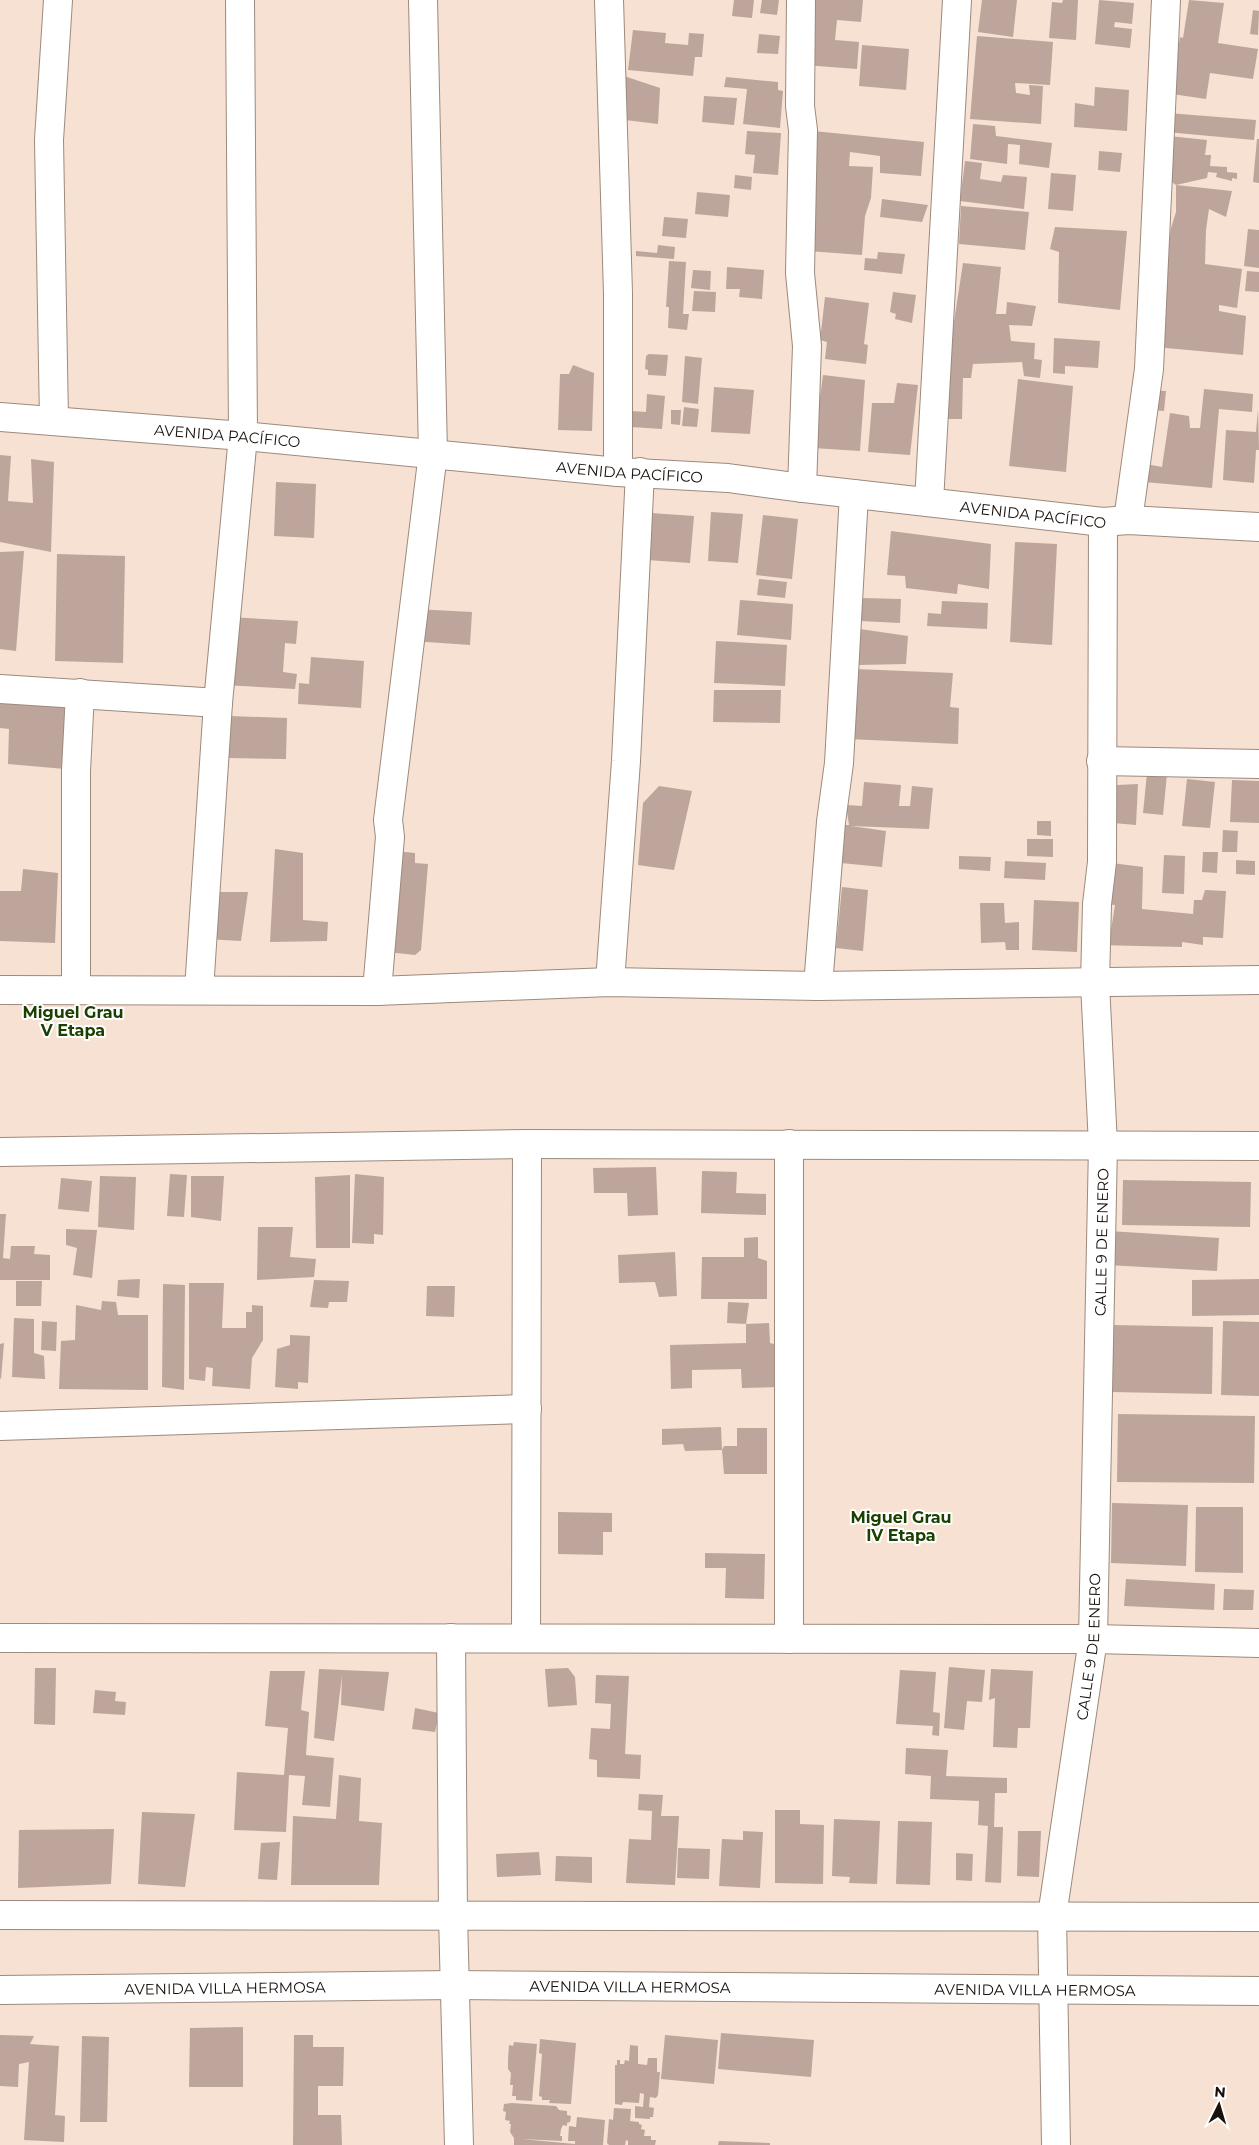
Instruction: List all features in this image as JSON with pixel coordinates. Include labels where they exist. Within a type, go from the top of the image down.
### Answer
[{"type":"street","points":[[54,421],[49,140],[58,0]]},
{"type":"street","points":[[199,990],[218,703],[243,436],[240,0]]},
{"type":"street","points":[[377,991],[390,837],[388,820],[434,453],[423,0]]},
{"type":"street","points":[[609,0],[618,293],[629,472],[626,761],[610,982]]},
{"type":"street","points":[[801,0],[800,106],[803,130],[800,273],[808,346],[802,488]]},
{"type":"street","points":[[929,502],[957,0]]},
{"type":"street","name":"CALLE 9 DE ENERO","points":[[1056,2145],[1052,1916],[1093,1639],[1103,1145],[1095,984],[1097,904],[1102,862],[1101,761],[1116,521],[1148,369],[1166,0]]},
{"type":"street","name":"AVENIDA PACÍFICO","points":[[0,417],[243,436],[629,472],[728,478],[854,494],[1116,521],[1259,527]]},
{"type":"street","points":[[818,986],[831,822],[840,755],[854,494]]},
{"type":"street","points":[[0,689],[218,703]]},
{"type":"street","points":[[76,990],[76,771],[80,694]]},
{"type":"street","points":[[1101,761],[1259,764]]},
{"type":"street","points":[[0,990],[377,991],[610,982],[818,986],[1095,984],[1259,980]]},
{"type":"street","points":[[0,1152],[527,1144],[1259,1146]]},
{"type":"street","points":[[526,1638],[527,1144]]},
{"type":"street","points":[[789,1144],[789,1639]]},
{"type":"street","points":[[0,1426],[526,1409]]},
{"type":"street","points":[[0,1638],[1093,1639],[1259,1643]]},
{"type":"street","points":[[451,1638],[453,1916],[459,2145]]},
{"type":"street","points":[[0,1915],[1259,1917]]},
{"type":"street","name":"AVENIDA VILLA HERMOSA","points":[[0,1990],[455,1986],[1259,1991]]},
{"type":"building","points":[[734,0],[754,0],[752,18],[732,16]]},
{"type":"building","points":[[762,0],[779,0],[777,15],[760,13]]},
{"type":"building","points":[[809,0],[863,0],[861,22],[837,20],[835,40],[859,42],[857,69],[804,65]]},
{"type":"building","points":[[982,0],[1017,0],[1013,37],[978,32]]},
{"type":"building","points":[[1063,0],[1078,0],[1076,40],[1049,38],[1052,2],[1062,3]]},
{"type":"building","points":[[1099,0],[1134,3],[1132,24],[1115,22],[1114,27],[1132,29],[1130,48],[1095,44]]},
{"type":"building","points":[[1189,0],[1224,3],[1218,43],[1258,49],[1253,79],[1210,73],[1206,99],[1172,94],[1180,37],[1183,38]]},
{"type":"building","points":[[1253,10],[1259,11],[1258,35],[1250,34]]},
{"type":"building","points":[[633,30],[666,33],[665,43],[688,45],[689,33],[704,34],[702,57],[695,57],[693,76],[628,70]]},
{"type":"building","points":[[759,34],[780,36],[778,54],[757,53]]},
{"type":"building","points":[[977,36],[1053,42],[1050,85],[1015,83],[1016,93],[1030,95],[1029,85],[1043,86],[1041,124],[970,119]]},
{"type":"building","points":[[862,45],[909,49],[906,90],[859,86]]},
{"type":"building","points":[[624,76],[660,88],[658,124],[625,120]]},
{"type":"building","points":[[726,77],[778,82],[778,90],[783,91],[780,128],[743,124],[747,89],[724,87]]},
{"type":"building","points":[[1095,87],[1129,90],[1127,131],[1074,127],[1075,103],[1094,106]]},
{"type":"building","points":[[704,96],[737,98],[734,125],[702,122]]},
{"type":"building","points":[[1168,113],[1256,120],[1254,140],[1166,132]]},
{"type":"building","points":[[973,124],[995,126],[996,136],[1052,143],[1049,168],[1019,164],[1020,145],[1008,144],[1007,164],[970,159]]},
{"type":"building","points":[[803,130],[924,142],[921,176],[880,173],[880,156],[850,152],[849,166],[873,167],[871,198],[865,216],[862,255],[808,251]]},
{"type":"building","points":[[747,131],[781,133],[778,175],[753,173],[755,155],[745,154]]},
{"type":"building","points":[[1169,136],[1207,140],[1205,155],[1211,155],[1210,166],[1227,167],[1227,172],[1237,173],[1237,179],[1232,178],[1232,181],[1216,177],[1217,173],[1208,172],[1207,178],[1176,185],[1159,173]]},
{"type":"building","points":[[1257,139],[1259,139],[1259,183],[1253,182]]},
{"type":"building","points":[[1099,151],[1122,153],[1120,172],[1098,170]]},
{"type":"building","points":[[965,161],[982,163],[980,179],[1001,182],[1003,175],[1027,177],[1024,209],[960,201]]},
{"type":"building","points":[[1051,173],[1076,175],[1073,211],[1048,209]]},
{"type":"building","points":[[735,175],[752,177],[751,190],[734,188]]},
{"type":"building","points":[[1176,185],[1232,191],[1226,217],[1209,209],[1205,264],[1242,269],[1237,308],[1219,305],[1219,311],[1246,316],[1243,355],[1155,347],[1171,228],[1176,212]]},
{"type":"building","points":[[697,192],[730,195],[728,217],[695,214]]},
{"type":"building","points":[[882,199],[928,205],[922,222],[880,217]]},
{"type":"building","points":[[961,206],[1029,212],[1025,250],[959,244]]},
{"type":"building","points":[[664,217],[688,219],[686,238],[662,236]]},
{"type":"building","points":[[1055,227],[1127,231],[1120,310],[1058,303],[1059,252],[1050,249]]},
{"type":"building","points":[[1248,229],[1259,230],[1259,268],[1244,266]]},
{"type":"building","points":[[658,245],[675,247],[674,259],[636,256],[636,251],[657,253]]},
{"type":"building","points":[[878,252],[905,254],[902,274],[864,270],[865,258],[877,259]]},
{"type":"building","points":[[669,261],[686,262],[683,314],[689,314],[687,330],[668,328],[669,307],[666,307]]},
{"type":"building","points":[[963,263],[1001,267],[996,314],[1006,314],[1007,302],[1036,306],[1032,326],[1009,325],[1011,341],[1035,343],[1034,359],[1042,360],[1040,378],[1024,376],[1022,362],[973,364],[971,378],[963,378],[962,419],[934,419],[951,341]]},
{"type":"building","points":[[727,267],[764,270],[762,299],[739,297],[740,289],[726,289]]},
{"type":"building","points":[[693,270],[711,271],[710,290],[691,288]]},
{"type":"building","points":[[1247,271],[1259,272],[1259,292],[1245,291]]},
{"type":"building","points":[[694,291],[716,292],[715,312],[692,311]]},
{"type":"building","points":[[893,292],[916,295],[912,323],[895,319],[896,314],[890,312]]},
{"type":"building","points":[[825,297],[869,303],[864,344],[868,345],[866,364],[825,359],[827,342],[820,340]]},
{"type":"building","points":[[1054,338],[1100,341],[1098,368],[1065,366],[1065,374],[1053,373]]},
{"type":"building","points":[[649,354],[668,355],[666,376],[648,375],[648,370],[645,369],[646,356]]},
{"type":"building","points":[[685,356],[702,358],[698,404],[682,402]]},
{"type":"building","points":[[573,365],[594,373],[592,431],[558,430],[560,374],[569,374]]},
{"type":"building","points":[[823,375],[865,380],[860,451],[813,448]]},
{"type":"building","points":[[1018,379],[1073,386],[1066,472],[1009,466]]},
{"type":"building","points":[[897,383],[918,385],[910,455],[868,452],[872,403],[894,403]]},
{"type":"building","points":[[714,387],[754,390],[750,434],[711,432]]},
{"type":"building","points":[[1204,389],[1253,394],[1252,412],[1219,409],[1212,488],[1144,482],[1146,464],[1162,467],[1170,413],[1189,416],[1190,428],[1200,428]]},
{"type":"building","points":[[1145,390],[1166,391],[1164,411],[1143,409]]},
{"type":"building","points":[[647,394],[665,396],[662,429],[631,427],[631,411],[646,412]]},
{"type":"building","points":[[684,407],[699,409],[697,427],[682,426]]},
{"type":"building","points":[[1258,409],[1259,450],[1256,450],[1254,483],[1223,480],[1226,430],[1256,432]]},
{"type":"building","points":[[671,410],[681,410],[680,425],[671,424]]},
{"type":"building","points":[[0,455],[11,456],[8,501],[33,503],[31,459],[54,462],[51,552],[0,542]]},
{"type":"building","points":[[276,482],[316,484],[314,538],[274,536]]},
{"type":"building","points":[[711,512],[743,514],[738,563],[708,561]]},
{"type":"building","points":[[651,513],[694,516],[690,563],[647,560]]},
{"type":"building","points":[[763,515],[798,519],[792,579],[756,575]]},
{"type":"building","points":[[891,531],[991,544],[989,589],[958,584],[957,594],[906,588],[905,576],[887,575]]},
{"type":"building","points":[[1015,542],[1057,544],[1052,645],[1010,642]]},
{"type":"building","points":[[24,551],[16,651],[0,649],[0,552]]},
{"type":"building","points":[[57,554],[125,556],[123,663],[55,661]]},
{"type":"building","points":[[759,579],[787,582],[785,598],[757,595]]},
{"type":"building","points":[[862,598],[901,599],[900,623],[860,621]]},
{"type":"building","points":[[740,600],[793,604],[791,640],[737,635]]},
{"type":"building","points":[[942,601],[988,603],[987,629],[927,626],[928,613],[941,614]]},
{"type":"building","points":[[415,609],[472,612],[470,645],[412,641]]},
{"type":"building","points":[[229,617],[298,621],[296,644],[285,643],[283,672],[297,674],[295,689],[223,685]]},
{"type":"building","points":[[860,629],[908,636],[906,664],[859,665]]},
{"type":"building","points":[[716,641],[787,645],[785,686],[714,683]]},
{"type":"building","points":[[311,657],[364,661],[361,708],[298,704],[299,683],[309,684]]},
{"type":"building","points":[[855,669],[953,673],[950,707],[959,708],[958,744],[848,739]]},
{"type":"building","points":[[714,690],[781,690],[780,723],[713,722]]},
{"type":"building","points":[[0,695],[66,696],[65,769],[8,764],[9,729],[0,728]]},
{"type":"building","points":[[230,716],[287,718],[286,759],[227,758]]},
{"type":"building","points":[[1147,773],[1167,774],[1163,815],[1143,813]]},
{"type":"building","points":[[1187,779],[1215,782],[1210,828],[1182,826]]},
{"type":"building","points":[[1232,780],[1259,781],[1259,823],[1230,822]]},
{"type":"building","points":[[864,782],[901,785],[899,806],[910,806],[912,786],[933,788],[929,829],[851,826],[886,831],[882,867],[841,863],[835,825],[849,825],[846,805],[862,806]]},
{"type":"building","points":[[1138,784],[1136,825],[1113,823],[1117,785]]},
{"type":"building","points":[[659,786],[692,791],[674,870],[638,865],[643,803]]},
{"type":"building","points":[[1037,821],[1051,821],[1051,836],[1037,835]]},
{"type":"building","points":[[1223,830],[1238,831],[1237,852],[1222,852]]},
{"type":"building","points":[[1027,839],[1053,839],[1053,857],[1027,856]]},
{"type":"building","points":[[275,849],[303,853],[303,920],[328,922],[327,941],[270,942]]},
{"type":"building","points":[[395,851],[415,853],[415,863],[428,864],[421,950],[415,955],[387,952]]},
{"type":"building","points":[[1203,852],[1218,852],[1217,873],[1202,872]]},
{"type":"building","points":[[1164,855],[1185,856],[1184,894],[1162,893]]},
{"type":"building","points":[[959,856],[991,857],[990,871],[959,869]]},
{"type":"building","points":[[1236,860],[1255,861],[1255,875],[1236,874]]},
{"type":"building","points":[[1005,861],[1046,863],[1045,880],[1004,878]]},
{"type":"building","points":[[1104,862],[1143,867],[1142,909],[1193,914],[1194,900],[1202,900],[1205,890],[1226,891],[1223,938],[1203,937],[1203,945],[1182,942],[1182,947],[1098,945],[1099,930],[1111,930],[1115,905],[1099,904]]},
{"type":"building","points":[[23,869],[58,873],[55,943],[0,941],[0,891],[21,891]]},
{"type":"building","points":[[842,887],[868,890],[863,951],[836,948]]},
{"type":"building","points":[[207,892],[248,892],[241,941],[205,939]]},
{"type":"building","points":[[1034,900],[1079,902],[1077,952],[1032,950]]},
{"type":"building","points":[[980,903],[1004,903],[1005,923],[1019,922],[1019,950],[1006,950],[1005,942],[981,943]]},
{"type":"building","points":[[656,1167],[658,1215],[628,1216],[627,1193],[594,1193],[593,1168]]},
{"type":"building","points":[[702,1171],[737,1172],[736,1193],[766,1194],[766,1215],[701,1213]]},
{"type":"building","points":[[170,1174],[187,1175],[184,1217],[167,1216]]},
{"type":"building","points":[[355,1174],[384,1177],[383,1235],[374,1234],[374,1244],[352,1243]]},
{"type":"building","points":[[350,1175],[350,1248],[316,1248],[315,1177]]},
{"type":"building","points":[[100,1176],[136,1177],[134,1230],[98,1227]]},
{"type":"building","points":[[191,1176],[224,1176],[221,1221],[191,1217]]},
{"type":"building","points":[[61,1178],[92,1181],[89,1212],[58,1209]]},
{"type":"building","points":[[1123,1180],[1251,1182],[1250,1227],[1122,1225]]},
{"type":"building","points":[[0,1214],[6,1214],[3,1258],[10,1259],[11,1246],[35,1246],[34,1254],[50,1255],[50,1280],[0,1280]]},
{"type":"building","points":[[258,1227],[293,1227],[290,1257],[316,1259],[314,1277],[257,1280]]},
{"type":"building","points":[[66,1229],[97,1230],[92,1278],[73,1275],[77,1248],[66,1245]]},
{"type":"building","points":[[1109,1231],[1219,1238],[1217,1271],[1107,1265]]},
{"type":"building","points":[[758,1237],[758,1258],[767,1261],[767,1299],[701,1299],[702,1257],[744,1257],[744,1238]]},
{"type":"building","points":[[675,1252],[677,1296],[659,1297],[655,1282],[619,1283],[618,1255]]},
{"type":"building","points":[[140,1279],[139,1298],[117,1296],[118,1280]]},
{"type":"building","points":[[1259,1279],[1259,1315],[1192,1316],[1192,1280]]},
{"type":"building","points":[[314,1280],[349,1281],[347,1302],[329,1302],[328,1308],[310,1307]]},
{"type":"building","points":[[16,1281],[42,1281],[41,1306],[16,1306]]},
{"type":"building","points":[[189,1283],[224,1283],[222,1328],[246,1328],[246,1312],[252,1312],[252,1305],[263,1306],[263,1340],[252,1358],[250,1389],[212,1386],[213,1368],[206,1367],[205,1381],[189,1379]]},
{"type":"building","points":[[163,1284],[185,1285],[184,1390],[162,1387]]},
{"type":"building","points":[[427,1286],[455,1286],[454,1317],[426,1316]]},
{"type":"building","points":[[102,1301],[116,1302],[118,1315],[148,1315],[148,1390],[59,1389],[61,1341],[75,1340],[76,1305],[101,1310]]},
{"type":"building","points":[[728,1302],[749,1303],[746,1324],[727,1323]]},
{"type":"building","points":[[14,1318],[34,1319],[34,1353],[44,1356],[45,1379],[12,1377]]},
{"type":"building","points":[[42,1321],[57,1322],[56,1351],[41,1350]]},
{"type":"building","points":[[1223,1321],[1259,1322],[1259,1396],[1221,1395]]},
{"type":"building","points":[[769,1323],[770,1343],[778,1345],[779,1387],[742,1388],[741,1369],[692,1370],[692,1388],[671,1389],[670,1345],[746,1343],[746,1324]]},
{"type":"building","points":[[1113,1325],[1213,1327],[1212,1394],[1112,1392]]},
{"type":"building","points":[[290,1335],[310,1336],[308,1383],[298,1382],[298,1389],[275,1387],[277,1349],[290,1345]]},
{"type":"building","points":[[4,1343],[1,1379],[0,1344]]},
{"type":"building","points":[[1118,1414],[1255,1416],[1254,1483],[1117,1482]]},
{"type":"building","points":[[721,1427],[722,1450],[685,1451],[683,1444],[662,1445],[662,1429]]},
{"type":"building","points":[[737,1428],[767,1428],[767,1474],[724,1474],[722,1450],[724,1446],[737,1446]]},
{"type":"building","points":[[1112,1503],[1188,1505],[1186,1566],[1111,1563]]},
{"type":"building","points":[[1196,1507],[1243,1507],[1243,1573],[1195,1572]]},
{"type":"building","points":[[558,1512],[612,1513],[612,1532],[603,1532],[603,1555],[558,1554]]},
{"type":"building","points":[[705,1553],[765,1554],[764,1599],[725,1598],[726,1568],[705,1568]]},
{"type":"building","points":[[1126,1579],[1215,1584],[1214,1610],[1124,1606]]},
{"type":"building","points":[[1224,1589],[1254,1590],[1253,1610],[1223,1610]]},
{"type":"building","points":[[949,1667],[985,1670],[982,1702],[967,1701],[964,1730],[944,1728]]},
{"type":"building","points":[[35,1668],[56,1668],[55,1725],[34,1724]]},
{"type":"building","points":[[568,1668],[575,1677],[577,1705],[548,1707],[545,1669]]},
{"type":"building","points":[[319,1669],[389,1672],[384,1711],[341,1705],[342,1675],[334,1741],[314,1738]]},
{"type":"building","points":[[991,1669],[1033,1671],[1030,1728],[1018,1728],[1017,1748],[993,1747],[995,1698],[989,1700]]},
{"type":"building","points":[[900,1670],[936,1672],[933,1712],[940,1713],[939,1736],[932,1735],[933,1726],[896,1724]]},
{"type":"building","points":[[270,1671],[305,1671],[301,1710],[309,1712],[306,1755],[334,1758],[330,1807],[302,1805],[305,1776],[289,1775],[286,1832],[234,1830],[237,1772],[284,1775],[288,1728],[265,1726]]},
{"type":"building","points":[[596,1675],[629,1676],[625,1754],[641,1755],[640,1779],[597,1777],[597,1760],[589,1759],[591,1728],[610,1729],[611,1704],[595,1703]]},
{"type":"building","points":[[95,1690],[116,1692],[115,1701],[126,1702],[125,1715],[93,1713]]},
{"type":"building","points":[[415,1708],[439,1713],[435,1732],[412,1729]]},
{"type":"building","points":[[906,1748],[948,1750],[946,1776],[1007,1778],[1007,1793],[995,1793],[994,1827],[1003,1827],[1001,1883],[985,1882],[988,1826],[978,1825],[979,1801],[930,1799],[931,1776],[905,1774]]},
{"type":"building","points":[[339,1775],[361,1778],[359,1821],[382,1823],[379,1885],[291,1885],[293,1816],[336,1819]]},
{"type":"building","points":[[639,1794],[663,1795],[661,1816],[679,1816],[675,1885],[626,1883],[629,1839],[651,1840],[652,1811],[638,1810]]},
{"type":"building","points":[[775,1810],[800,1810],[800,1824],[824,1825],[823,1884],[775,1883]]},
{"type":"building","points":[[142,1812],[195,1814],[185,1887],[138,1884]]},
{"type":"building","points":[[834,1819],[880,1821],[877,1884],[849,1883],[850,1877],[832,1876]]},
{"type":"building","points":[[898,1821],[932,1822],[930,1885],[896,1884]]},
{"type":"building","points":[[114,1829],[111,1884],[18,1888],[19,1830]]},
{"type":"building","points":[[743,1831],[763,1832],[760,1888],[719,1886],[722,1839],[743,1840]]},
{"type":"building","points":[[1018,1831],[1041,1831],[1039,1877],[1017,1876]]},
{"type":"building","points":[[280,1842],[277,1880],[258,1879],[261,1843]]},
{"type":"building","points":[[678,1848],[710,1849],[709,1879],[677,1878]]},
{"type":"building","points":[[539,1852],[541,1875],[497,1877],[496,1854]]},
{"type":"building","points":[[956,1853],[973,1854],[972,1881],[956,1880]]},
{"type":"building","points":[[556,1856],[592,1857],[592,1883],[555,1881]]},
{"type":"building","points":[[243,2027],[243,2087],[189,2087],[190,2028]]},
{"type":"building","points":[[721,2033],[814,2040],[811,2077],[718,2069]]},
{"type":"building","points":[[0,2035],[34,2036],[30,2044],[59,2046],[55,2115],[65,2116],[64,2142],[24,2140],[29,2062],[19,2064],[18,2087],[0,2086]]},
{"type":"building","points":[[294,2035],[313,2035],[313,2047],[344,2047],[343,2086],[318,2086],[318,2115],[341,2115],[342,2145],[293,2145]]},
{"type":"building","points":[[665,2035],[718,2040],[714,2084],[661,2079]]},
{"type":"building","points":[[82,2036],[109,2037],[107,2122],[80,2122]]},
{"type":"building","points":[[540,2039],[576,2043],[571,2104],[549,2103],[550,2100],[542,2100],[542,2097],[539,2096],[542,2054],[539,2053]]},
{"type":"building","points":[[514,2042],[537,2044],[532,2101],[516,2100],[516,2096],[512,2096],[513,2085],[510,2085],[511,2073],[508,2069],[508,2059],[509,2045],[513,2046]]},
{"type":"building","points":[[630,2045],[638,2046],[638,2064],[647,2065],[648,2058],[657,2058],[657,2072],[660,2072],[658,2095],[656,2098],[650,2097],[649,2107],[654,2108],[653,2117],[650,2117],[650,2119],[635,2118],[635,2106],[643,2107],[644,2094],[640,2093],[639,2103],[623,2102],[622,2105],[615,2104],[615,2065],[617,2065],[617,2060],[620,2060],[620,2064],[624,2064],[625,2060],[629,2061]]},
{"type":"building","points":[[504,2104],[556,2106],[559,2110],[567,2111],[567,2115],[571,2116],[567,2126],[563,2125],[561,2129],[560,2136],[562,2136],[562,2141],[521,2139],[575,2144],[575,2141],[568,2141],[569,2126],[576,2127],[577,2117],[605,2120],[603,2145],[514,2145],[514,2138],[510,2132],[511,2124],[509,2124],[510,2121],[505,2120],[506,2112],[503,2111]]},
{"type":"building","points":[[614,2108],[631,2109],[630,2121],[639,2122],[642,2125],[641,2129],[645,2130],[644,2136],[651,2136],[651,2140],[656,2140],[655,2145],[628,2145],[626,2140],[625,2145],[609,2145],[607,2143],[609,2119],[613,2120]]},
{"type":"building","points":[[719,2141],[770,2143],[770,2145],[718,2145]]},
{"type":"district","name":"Miguel Grau V Etapa","points":[[73,1021]]},
{"type":"district","name":"Miguel Grau IV Etapa","points":[[901,1526]]}]
